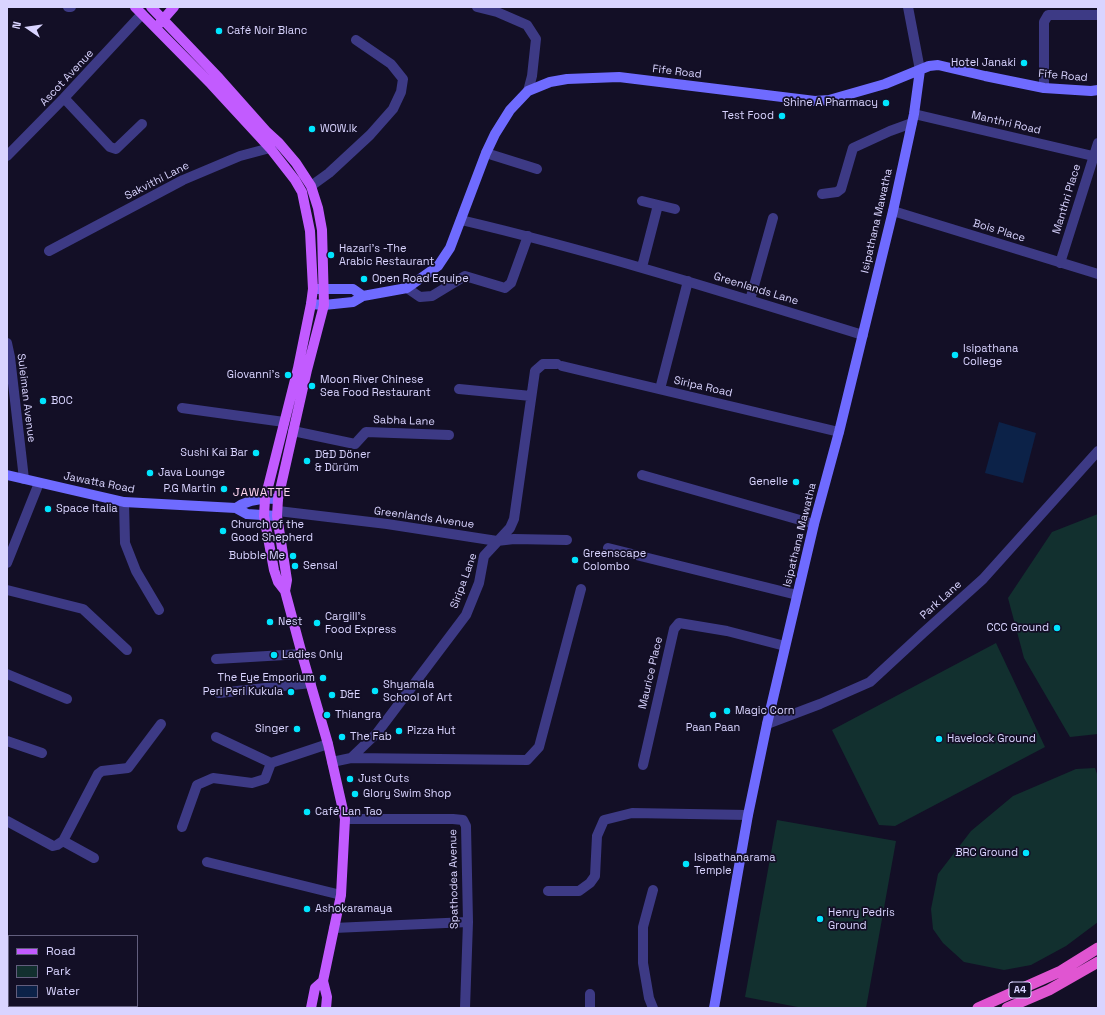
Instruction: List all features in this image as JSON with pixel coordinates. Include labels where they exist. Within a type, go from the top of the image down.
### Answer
[{"type":"highway","name":"A4","points":[[978,1008],[1061,971],[1098,948]]},
{"type":"highway","name":"A4","points":[[1012,1007],[1049,990],[1098,962]]},
{"type":"main road","points":[[152,7],[296,163],[311,186],[318,208],[322,230],[324,305],[293,431],[278,499],[277,513],[287,580],[286,591],[302,654],[328,744],[345,819],[341,895],[323,981],[327,996],[326,1008]]},
{"type":"main road","points":[[155,27],[174,7]]},
{"type":"main road","points":[[139,10],[211,84],[270,148],[295,180],[302,192],[310,231],[313,289],[312,304],[298,368],[265,499],[264,516],[274,570],[278,582],[286,591]]},
{"type":"main road","name":"Fife Road","points":[[312,304],[324,305],[353,302],[363,296],[407,288],[438,266],[450,248],[486,153],[495,134],[510,110],[528,91],[550,82],[567,79],[619,77],[815,101],[829,100],[885,84],[929,66],[938,65],[1044,88],[1091,91],[1098,90]]},
{"type":"main road","name":"Isipathana Mawatha","points":[[714,1008],[748,815],[767,724],[814,524],[863,335],[913,119],[920,70]]},
{"type":"main road","points":[[313,289],[353,289],[363,296]]},
{"type":"main road","name":"Jawatta Road","points":[[7,475],[124,502],[236,508],[247,514],[264,516],[277,513]]},
{"type":"main road","name":"Jawatta Road","points":[[236,508],[247,501],[278,499]]},
{"type":"main road","points":[[312,1008],[315,988],[323,981]]},
{"type":"street","points":[[477,7],[497,12],[527,25],[536,39],[532,76],[528,91]]},
{"type":"street","points":[[908,7],[920,70]]},
{"type":"street","name":"Ascot Avenue","points":[[7,156],[64,98],[139,10]]},
{"type":"street","points":[[1044,88],[1045,18],[1048,15],[1098,15]]},
{"type":"street","points":[[311,186],[328,173],[370,135],[393,109],[401,92],[403,79],[391,64],[356,40]]},
{"type":"street","points":[[64,98],[110,147],[116,149],[142,124]]},
{"type":"street","points":[[822,194],[837,192],[841,189],[853,148],[913,119]]},
{"type":"street","name":"Manthri Road","points":[[913,119],[1093,156]]},
{"type":"street","name":"Sakvithi Lane","points":[[49,251],[183,180],[240,156],[270,148],[279,143]]},
{"type":"street","name":"Manthri Place","points":[[1060,263],[1098,143]]},
{"type":"street","points":[[486,153],[537,169]]},
{"type":"street","points":[[642,201],[676,209]]},
{"type":"street","points":[[642,267],[658,205]]},
{"type":"street","name":"Bois Place","points":[[892,211],[1098,274]]},
{"type":"street","points":[[750,300],[773,218]]},
{"type":"street","name":"Greenlands Lane","points":[[461,220],[528,236],[642,267],[863,335]]},
{"type":"street","points":[[407,288],[420,297],[432,296],[465,276],[505,288],[511,283],[528,236]]},
{"type":"street","points":[[660,389],[688,281]]},
{"type":"street","name":"Suleiman Avenue","points":[[7,343],[10,357],[24,479]]},
{"type":"street","name":"Siripa Road","points":[[543,364],[559,365],[839,432]]},
{"type":"street","name":"Siripa Lane","points":[[351,758],[377,733],[466,615],[479,583],[484,556],[510,528],[514,519],[535,371],[543,364]]},
{"type":"street","points":[[459,389],[531,396]]},
{"type":"street","points":[[182,408],[284,422]]},
{"type":"street","name":"Sabha Lane","points":[[293,431],[355,444],[366,432],[450,434]]},
{"type":"street","name":"Park Lane","points":[[767,724],[820,704],[870,682],[923,632],[983,579],[1098,451]]},
{"type":"street","points":[[642,475],[814,524]]},
{"type":"street","points":[[7,564],[39,483]]},
{"type":"street","points":[[124,502],[125,543],[136,571],[159,610]]},
{"type":"street","name":"Greenlands Avenue","points":[[277,513],[387,524],[497,541],[514,539],[567,540]]},
{"type":"street","points":[[608,548],[797,595]]},
{"type":"street","points":[[332,762],[351,758],[527,760],[539,746],[582,589]]},
{"type":"street","points":[[7,590],[83,609],[127,650]]},
{"type":"street","name":"Maurice Place","points":[[643,765],[674,629],[679,623],[727,631],[785,646]]},
{"type":"street","points":[[216,659],[302,654]]},
{"type":"street","points":[[7,674],[67,699]]},
{"type":"street","points":[[219,693],[311,683]]},
{"type":"street","points":[[7,821],[53,846],[57,846],[63,841],[98,774],[102,771],[128,768],[162,724]]},
{"type":"street","points":[[216,737],[271,764],[328,744]]},
{"type":"street","points":[[7,741],[42,753]]},
{"type":"street","points":[[182,827],[197,785],[213,778],[252,783],[265,779],[271,764]]},
{"type":"street","points":[[548,891],[579,892],[590,883],[595,876],[597,836],[604,820],[632,813],[748,815]]},
{"type":"street","name":"Spathodea Avenue","points":[[345,819],[463,820],[466,826],[468,922],[465,1008]]},
{"type":"street","points":[[63,841],[94,858]]},
{"type":"street","points":[[207,862],[341,895]]},
{"type":"street","points":[[653,890],[643,927],[643,963],[649,998],[653,1008]]},
{"type":"street","points":[[334,928],[468,922]]},
{"type":"street","points":[[590,994],[590,1008]]},
{"type":"green space","name":"CCC Ground","points":[[1098,514],[1098,734],[1070,737],[1024,658],[1008,598],[1052,532]]},
{"type":"green space","name":"Havelock Ground","points":[[996,643],[1045,747],[895,826],[879,825],[832,730]]},
{"type":"green space","name":"BRC Ground","points":[[1095,768],[1098,777],[1098,922],[1066,946],[1031,965],[1004,970],[964,962],[943,943],[933,929],[931,909],[938,874],[971,831],[1013,796],[1076,769]]},
{"type":"green space","name":"Henry Pedris Ground","points":[[777,820],[896,841],[866,1008],[803,1008],[745,997]]},
{"type":"water","points":[[999,422],[1036,433],[1023,483],[985,473]]},
{"type":"place","name":"Café Noir Blanc","points":[[219,31]]},
{"type":"place","name":"Hotel Janaki","points":[[1024,63]]},
{"type":"place","name":"Shine A Pharmacy","points":[[886,103]]},
{"type":"place","name":"Test Food","points":[[782,116]]},
{"type":"place","name":"WOW.lk","points":[[312,129]]},
{"type":"place","name":"Hazari's -The Arabic Restaurant","points":[[331,255]]},
{"type":"place","name":"Open Road Equipe","points":[[364,279]]},
{"type":"place","name":"Isipathana College","points":[[955,355]]},
{"type":"place","name":"Giovanni's","points":[[288,375]]},
{"type":"place","name":"Moon River Chinese Sea Food Restaurant","points":[[312,386]]},
{"type":"place","name":"BOC","points":[[43,401]]},
{"type":"place","name":"Sushi Kai Bar","points":[[256,453]]},
{"type":"place","name":"D&D Döner & Dürüm","points":[[307,461]]},
{"type":"place","name":"Java Lounge","points":[[150,473]]},
{"type":"place","name":"Genelle","points":[[796,482]]},
{"type":"place","name":"P.G Martin","points":[[224,489]]},
{"type":"place","name":"Space Italia","points":[[48,509]]},
{"type":"place","name":"Church of the Good Shepherd","points":[[223,531]]},
{"type":"place","name":"Bubble Me","points":[[293,556]]},
{"type":"place","name":"Greenscape Colombo","points":[[575,560]]},
{"type":"place","name":"Sensal","points":[[295,566]]},
{"type":"place","name":"Nest","points":[[270,622]]},
{"type":"place","name":"Cargill's Food Express","points":[[317,623]]},
{"type":"place","name":"CCC Ground","points":[[1057,628]]},
{"type":"place","name":"Ladies Only","points":[[274,655]]},
{"type":"place","name":"The Eye Emporium","points":[[323,678]]},
{"type":"place","name":"Shyamala School of Art","points":[[375,691]]},
{"type":"place","name":"Peri Peri Kukula","points":[[291,692]]},
{"type":"place","name":"D&E","points":[[332,695]]},
{"type":"place","name":"Magic Corn","points":[[727,711]]},
{"type":"place","name":"Thiangra","points":[[327,715]]},
{"type":"place","name":"Paan Paan","points":[[713,715]]},
{"type":"place","name":"Singer","points":[[297,729]]},
{"type":"place","name":"Pizza Hut","points":[[399,731]]},
{"type":"place","name":"The Fab","points":[[342,737]]},
{"type":"place","name":"Havelock Ground","points":[[939,739]]},
{"type":"place","name":"Just Cuts","points":[[350,779]]},
{"type":"place","name":"Glory Swim Shop","points":[[355,794]]},
{"type":"place","name":"Café Lan Tao","points":[[307,812]]},
{"type":"place","name":"BRC Ground","points":[[1026,853]]},
{"type":"place","name":"Isipathanarama Temple","points":[[686,864]]},
{"type":"place","name":"Ashokaramaya","points":[[307,909]]},
{"type":"place","name":"Henry Pedris Ground","points":[[820,919]]},
{"type":"district","name":"JAWATTE","points":[[262,493]]}]
